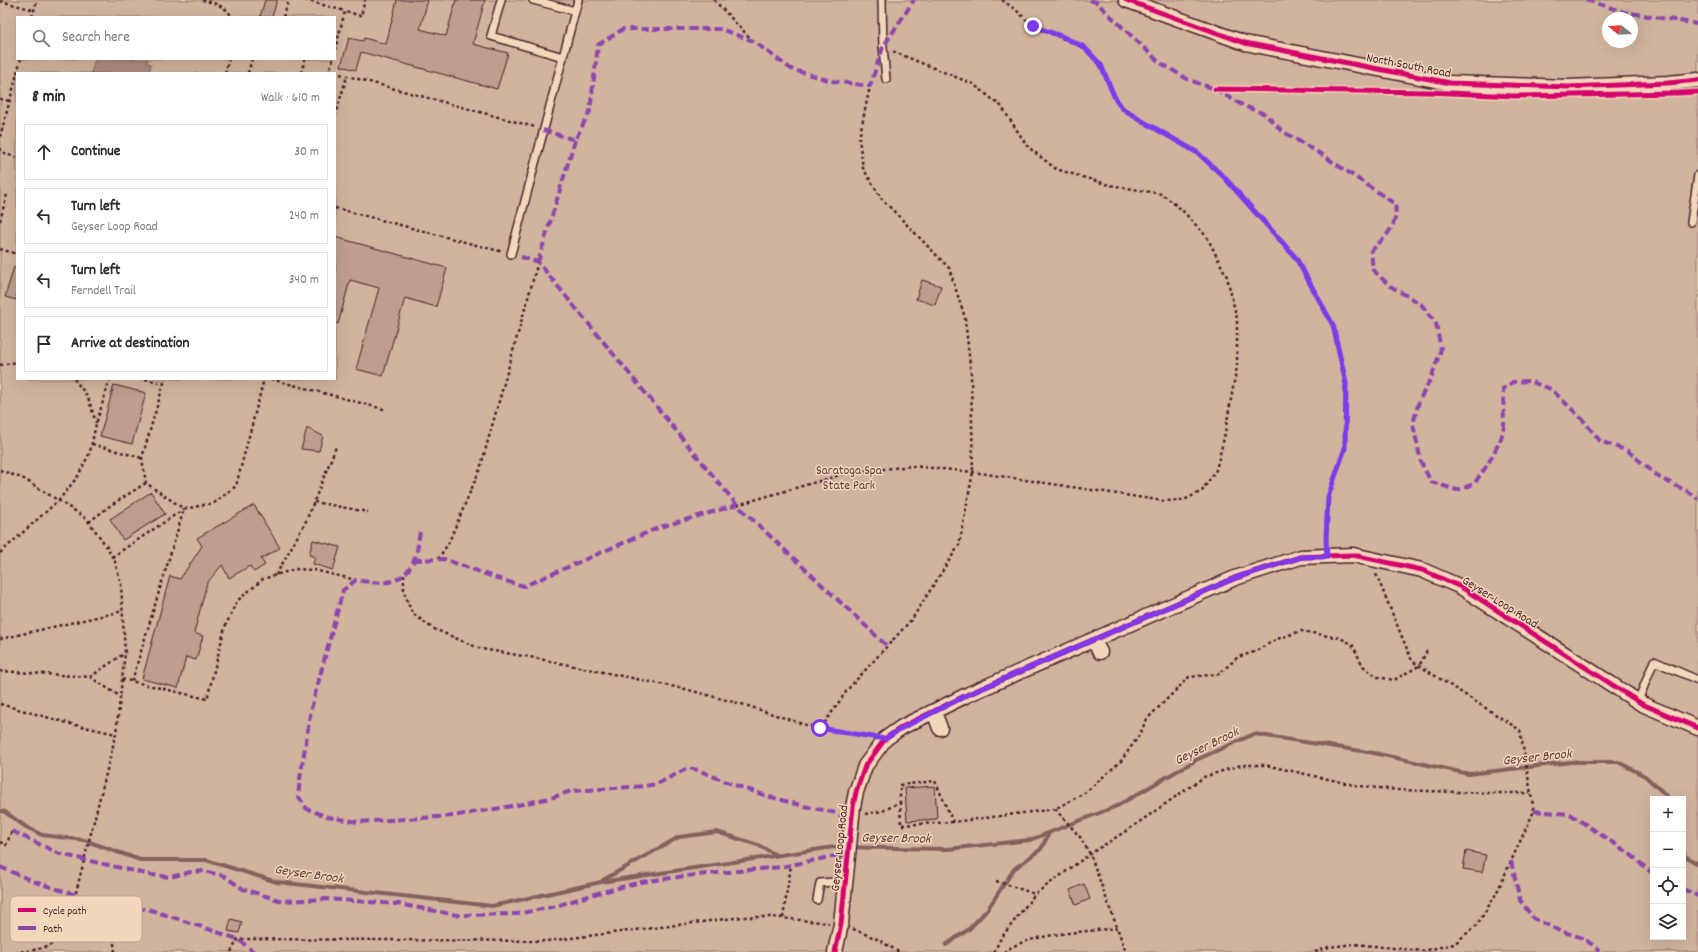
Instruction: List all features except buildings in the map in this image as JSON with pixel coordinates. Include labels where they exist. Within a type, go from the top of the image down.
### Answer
[{"type":"street","name":"North South Road","points":[[1126,0],[1245,43],[1450,83],[1568,87],[1668,83],[1698,80]]},
{"type":"street","name":"Geyser Loop Road","points":[[835,952],[841,924],[856,792],[865,766],[885,739],[902,728],[969,694],[1235,578],[1301,557],[1353,556],[1422,570],[1460,587],[1638,702],[1698,728]]},
{"type":"street","points":[[1094,640],[1100,652]]},
{"type":"street","points":[[934,712],[940,728]]},
{"type":"lane","points":[[502,0],[491,36],[563,57]]},
{"type":"lane","points":[[533,0],[575,11]]},
{"type":"lane","points":[[507,253],[544,130],[578,0]]},
{"type":"lane","points":[[882,0],[882,47],[886,79]]},
{"type":"lane","points":[[1691,222],[1698,175]]},
{"type":"lane","points":[[1638,702],[1654,661],[1698,680]]},
{"type":"lane","points":[[817,900],[820,883],[834,882],[846,878]]},
{"type":"path","points":[[32,16],[37,0]]},
{"type":"path","points":[[202,0],[218,4],[228,11],[231,16]]},
{"type":"path","points":[[284,16],[289,0]]},
{"type":"path","points":[[305,0],[361,16],[365,0]]},
{"type":"path","points":[[714,0],[753,41]]},
{"type":"path","points":[[1002,0],[1016,10],[1033,26],[1061,36],[1084,47],[1101,65],[1114,96],[1122,108],[1198,153],[1224,177],[1296,258],[1333,325],[1346,383],[1345,448],[1328,497],[1326,540],[1327,557]]},
{"type":"path","points":[[0,1],[34,10]]},
{"type":"path","points":[[336,46],[345,11]]},
{"type":"path","points":[[737,505],[847,473],[912,466],[973,472],[1164,501],[1184,500],[1202,492],[1216,470],[1224,438],[1237,366],[1237,318],[1227,277],[1207,237],[1180,209],[1162,194],[1109,185],[1056,169],[1028,147],[1001,106],[972,84],[882,47]]},
{"type":"path","points":[[18,72],[21,60]]},
{"type":"path","points":[[225,72],[229,60]]},
{"type":"path","points":[[248,72],[252,60]]},
{"type":"path","points":[[301,72],[305,60]]},
{"type":"path","points":[[333,60],[329,71],[333,72]]},
{"type":"path","points":[[336,73],[544,130]]},
{"type":"path","points":[[336,113],[347,76]]},
{"type":"path","points":[[0,137],[16,78]]},
{"type":"path","points":[[820,728],[848,689],[912,619],[959,545],[973,472],[971,374],[965,318],[949,268],[881,198],[863,168],[859,139],[870,86]]},
{"type":"path","points":[[0,99],[10,102]]},
{"type":"path","points":[[0,148],[2,152],[16,158]]},
{"type":"path","points":[[0,221],[8,194]]},
{"type":"path","points":[[336,208],[507,253]]},
{"type":"path","points":[[0,249],[16,254]]},
{"type":"path","points":[[438,559],[448,544],[480,469],[538,262]]},
{"type":"path","points":[[0,365],[16,362]]},
{"type":"path","points":[[75,380],[88,398],[96,424]]},
{"type":"path","points":[[0,553],[58,500],[78,476],[92,444],[96,424],[110,380]]},
{"type":"path","points":[[149,380],[163,384]]},
{"type":"path","points":[[165,380],[142,458],[146,483],[184,509]]},
{"type":"path","points":[[112,557],[184,509],[214,503],[236,486],[264,380]]},
{"type":"path","points":[[275,380],[387,410]]},
{"type":"path","points":[[92,444],[142,458]]},
{"type":"path","points":[[276,575],[306,522],[336,446]]},
{"type":"path","points":[[0,471],[24,479],[83,516],[89,522],[112,557],[121,584],[124,611],[125,653],[116,734],[75,896]]},
{"type":"path","points":[[89,522],[111,505],[146,483]]},
{"type":"path","points":[[314,502],[368,512]]},
{"type":"path","points":[[132,681],[184,509]]},
{"type":"path","points":[[1315,952],[1329,947],[1354,944],[1423,951],[1454,944],[1477,925],[1496,894],[1534,811],[1520,730],[1412,662],[1369,559]]},
{"type":"path","points":[[122,679],[207,699],[225,627],[237,601],[264,579],[295,569],[314,570],[356,580]]},
{"type":"path","points":[[404,575],[404,592],[412,613],[432,628],[481,649],[530,657],[685,689],[744,705],[806,726],[885,739]]},
{"type":"path","points":[[0,639],[124,611]]},
{"type":"path","points":[[953,822],[935,781],[900,785],[901,825],[953,822],[1055,809],[1086,792],[1121,761],[1138,737],[1147,719],[1190,677],[1219,674],[1238,657],[1254,652],[1277,639],[1301,631],[1340,638],[1352,644],[1363,666],[1377,677],[1394,680],[1418,666],[1428,648]]},
{"type":"path","points":[[90,677],[125,653]]},
{"type":"path","points":[[0,671],[90,677],[121,697]]},
{"type":"path","points":[[0,704],[71,724],[116,734]]},
{"type":"path","points":[[994,952],[1001,938],[1035,894],[1090,854],[1204,778],[1241,764],[1265,766],[1359,786],[1398,790],[1488,793],[1530,792]]},
{"type":"path","points":[[852,820],[864,814],[882,811],[900,802]]},
{"type":"path","points":[[1055,809],[1080,837],[1090,854],[1126,952]]},
{"type":"path","points":[[0,842],[6,845],[12,831]]},
{"type":"path","points":[[783,918],[791,865]]},
{"type":"path","points":[[996,881],[1035,894]]},
{"type":"path","points":[[231,952],[238,939],[547,941],[742,917],[783,918],[841,924],[877,939],[900,952]]},
{"type":"path","points":[[1004,952],[1029,939],[1117,928]]},
{"type":"path","points":[[17,952],[40,950],[54,942]]},
{"type":"path","points":[[114,942],[115,952]]},
{"type":"green space","name":"Saratoga Spa State Park","points":[[0,0],[1698,0],[1698,952],[0,952]]},
{"type":"shaded area","points":[[95,60],[148,60],[147,63],[151,64],[149,72],[91,72]]},
{"type":"waterway","name":"Geyser Brook","points":[[0,811],[5,812],[26,827],[42,835],[84,840],[140,860],[206,860],[277,882],[492,906],[601,882],[834,847],[948,849],[1030,840],[1117,806],[1196,760],[1254,734],[1374,753],[1469,774],[1571,762],[1618,762],[1645,776],[1667,796]]},
{"type":"waterway","name":"Geyser Brook","points":[[603,880],[679,837],[717,832],[758,845],[776,855]]},
{"type":"waterway","points":[[946,945],[969,929],[987,910],[1014,869],[1041,849],[1049,833]]},
{"type":"waterway","name":"Geyser Brook","points":[[1686,857],[1698,864]]},
{"type":"marked path","points":[[543,130],[575,140],[590,111],[598,45],[623,29],[721,29],[753,41],[791,69],[831,81],[870,86],[883,47],[914,0]]},
{"type":"marked path","points":[[1090,0],[1096,2],[1159,62],[1189,80],[1215,89],[1244,106],[1265,114],[1282,131],[1324,156],[1395,204],[1396,212],[1393,225],[1371,251],[1373,270],[1390,286],[1421,304],[1436,324],[1441,349],[1432,376],[1419,401],[1413,424],[1421,462],[1431,482],[1457,490],[1474,484],[1488,464],[1501,439],[1504,426],[1503,389],[1513,382],[1529,381],[1551,389],[1583,420],[1600,441],[1628,451],[1660,478],[1687,491],[1698,499]]},
{"type":"marked path","points":[[1586,0],[1624,12],[1698,24]]},
{"type":"marked path","points":[[538,262],[575,140]]},
{"type":"marked path","points":[[521,257],[538,262],[737,505],[887,646]]},
{"type":"marked path","points":[[414,560],[444,559],[502,580],[524,586],[660,527],[737,505]]},
{"type":"marked path","points":[[420,532],[415,557],[409,569],[403,575],[390,582],[382,583],[356,580],[343,590],[311,709],[298,796],[307,809],[328,817],[358,822],[452,816],[518,805],[554,797],[571,791],[657,784],[688,768],[698,770],[729,783],[767,796],[832,812],[852,820]]},
{"type":"marked path","points":[[1534,811],[1570,814],[1630,854],[1650,871]]},
{"type":"marked path","points":[[12,831],[60,854],[151,875],[170,877],[191,872],[204,871],[224,876],[243,889],[282,901],[326,899],[398,904],[457,915],[517,914],[556,906],[641,882],[781,867],[835,856],[848,857]]},
{"type":"marked path","points":[[1511,861],[1520,900],[1533,918],[1560,931],[1583,938],[1598,949],[1597,952]]},
{"type":"marked path","points":[[0,867],[38,883],[80,896]]},
{"type":"marked path","points":[[1686,890],[1698,896]]},
{"type":"marked path","points":[[142,909],[148,909],[238,939],[254,952]]},
{"type":"cycle path","points":[[1126,0],[1245,43],[1450,83],[1568,87],[1668,83],[1698,80]]},
{"type":"cycle path","points":[[1215,89],[1428,92],[1514,96],[1698,92]]},
{"type":"cycle path","points":[[835,952],[841,924],[853,807],[856,792],[865,766],[885,739],[902,727],[969,694],[1235,578],[1301,557],[1353,555],[1422,570],[1461,587],[1642,704],[1698,728]]},
{"type":"route","points":[[820,728],[885,739],[902,728],[969,694],[1235,578],[1301,557],[1327,557],[1326,540],[1328,497],[1345,448],[1346,383],[1333,325],[1296,258],[1224,177],[1198,153],[1122,108],[1114,96],[1101,65],[1084,47],[1061,36],[1033,26]]}]
